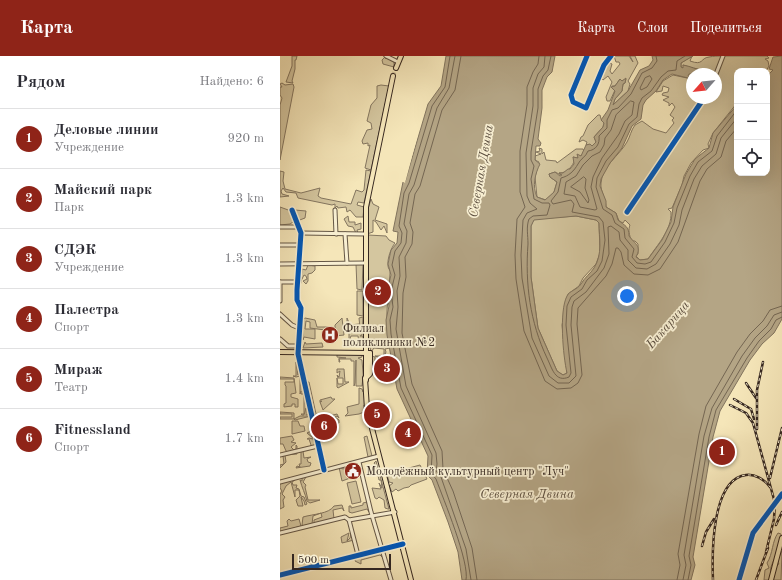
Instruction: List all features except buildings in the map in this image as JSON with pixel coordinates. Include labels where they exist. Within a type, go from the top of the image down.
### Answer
[{"type":"main road","points":[[396,68],[401,56]]},
{"type":"main road","points":[[393,76],[367,200],[365,234],[366,351],[370,374],[366,378],[367,409],[412,580]]},
{"type":"main road","points":[[280,351],[298,349],[366,351]]},
{"type":"main road","points":[[771,580],[782,538]]},
{"type":"street","points":[[386,56],[398,62]]},
{"type":"street","points":[[587,56],[571,96],[573,102],[588,108],[604,64],[610,56]]},
{"type":"street","points":[[718,68],[723,56]]},
{"type":"street","points":[[627,212],[700,104]]},
{"type":"street","points":[[292,210],[301,233],[297,300],[301,308],[298,349],[324,470]]},
{"type":"street","points":[[335,210],[336,234]]},
{"type":"street","points":[[280,227],[298,227]]},
{"type":"street","points":[[301,233],[365,234]]},
{"type":"street","points":[[345,234],[347,263]]},
{"type":"street","points":[[280,245],[300,245]]},
{"type":"street","points":[[280,264],[365,262]]},
{"type":"street","points":[[280,301],[280,282],[299,282]]},
{"type":"street","points":[[280,314],[292,326],[299,328]]},
{"type":"street","points":[[280,339],[288,346],[298,349]]},
{"type":"street","points":[[280,454],[318,446]]},
{"type":"street","points":[[280,482],[380,456]]},
{"type":"street","points":[[359,462],[372,516],[391,580]]},
{"type":"street","points":[[739,580],[753,533],[782,494]]},
{"type":"street","points":[[280,533],[345,517],[349,520],[394,512]]},
{"type":"street","points":[[349,520],[358,555]]},
{"type":"street","points":[[280,575],[402,544]]},
{"type":"shaded area","points":[[292,56],[297,56],[295,60],[293,83],[286,82],[292,66]]},
{"type":"shaded area","points":[[614,56],[629,56],[633,62],[630,56],[635,56],[638,63],[628,81],[630,84],[628,91],[613,105],[615,99],[622,91],[623,84],[625,83],[626,79],[622,81],[620,79],[615,86],[612,86],[615,90],[610,101],[607,101],[606,97],[612,82],[608,76],[603,80],[601,78],[604,70],[610,63],[612,64],[610,71],[612,74],[620,64],[619,62],[616,62]]},
{"type":"shaded area","points":[[692,56],[690,61],[698,63],[706,58],[722,56],[718,66],[723,56],[767,56],[769,58],[765,59],[768,61],[768,68],[734,68],[734,107],[713,133],[708,144],[709,148],[703,150],[691,163],[684,176],[682,185],[672,208],[668,209],[671,212],[671,219],[667,231],[648,259],[640,260],[636,256],[638,254],[638,244],[635,241],[632,241],[630,235],[630,225],[625,220],[623,223],[619,221],[616,213],[606,207],[601,186],[602,177],[604,171],[624,147],[635,125],[642,121],[653,129],[666,133],[674,123],[672,120],[674,118],[670,115],[675,107],[672,103],[669,106],[669,103],[663,100],[669,97],[662,95],[663,93],[668,92],[669,88],[663,86],[662,91],[656,92],[663,81],[673,75],[686,78],[686,104],[722,104],[722,68],[693,68],[683,65],[684,68],[681,67],[681,63]]},
{"type":"shaded area","points":[[385,57],[394,62],[394,67],[383,64],[382,60]]},
{"type":"shaded area","points":[[282,83],[285,85],[293,84],[294,87],[280,160],[280,105],[282,98],[280,95],[280,87],[282,87],[280,84]]},
{"type":"shaded area","points":[[377,86],[389,86],[371,170],[365,168],[370,145],[368,146],[368,143],[363,144],[362,141],[367,130],[372,129],[371,123],[367,121],[371,105],[377,98]]},
{"type":"shaded area","points":[[598,115],[600,115],[604,123],[603,127],[594,137],[596,142],[591,147],[590,145],[586,145],[587,142],[583,140],[579,142],[588,125]]},
{"type":"shaded area","points":[[539,148],[542,149],[542,154],[544,152],[546,160],[556,161],[557,163],[576,149],[583,149],[584,151],[581,156],[577,155],[579,157],[577,158],[573,157],[575,160],[572,165],[569,169],[559,173],[561,175],[555,172],[549,174],[550,177],[557,182],[554,192],[546,200],[537,197],[535,177],[539,162],[535,160],[535,156],[541,154],[536,152],[540,151]]},
{"type":"shaded area","points":[[366,170],[371,171],[364,203],[358,202],[357,205],[364,207],[363,217],[356,217],[350,210],[347,212],[346,207],[338,208],[337,206],[335,208],[335,204],[332,205],[298,198],[296,193],[286,192],[283,188],[281,191],[282,194],[289,196],[280,197],[280,171],[284,172],[283,181],[285,189],[301,193],[320,188],[318,196],[321,198],[351,204],[356,190],[362,192],[364,190]]},
{"type":"shaded area","points":[[371,199],[373,204],[379,207],[375,220],[387,224],[387,233],[384,226],[381,230],[373,220],[373,232],[367,234],[368,209]]},
{"type":"shaded area","points":[[280,207],[291,211],[295,225],[293,222],[290,224],[280,225]]},
{"type":"shaded area","points":[[295,210],[306,211],[305,218],[297,221],[293,212]]},
{"type":"shaded area","points":[[348,216],[349,222],[355,222],[355,225],[361,223],[361,229],[357,230],[358,233],[356,233],[353,227],[348,226],[344,219]]},
{"type":"shaded area","points":[[576,216],[596,220],[599,223],[600,253],[596,264],[583,278],[579,286],[568,294],[562,325],[567,373],[563,375],[557,371],[538,328],[531,277],[531,226],[534,219]]},
{"type":"shaded area","points":[[368,235],[386,236],[389,240],[395,243],[388,260],[390,273],[387,329],[390,348],[385,349],[386,352],[382,361],[385,363],[372,364],[371,356],[375,357],[375,361],[380,361],[380,358],[375,356],[382,356],[384,354],[384,349],[374,348],[371,352],[370,347],[368,347]]},
{"type":"shaded area","points":[[356,264],[363,264],[362,290],[357,289]]},
{"type":"shaded area","points":[[308,265],[315,266],[315,270],[308,274],[308,281],[306,284],[303,281],[307,279],[306,276],[304,275],[301,281],[302,269],[306,270]]},
{"type":"shaded area","points":[[357,291],[363,291],[363,316],[357,315]]},
{"type":"shaded area","points":[[363,317],[362,335],[360,336],[363,336],[363,342],[359,343],[358,336],[351,336],[349,341],[347,318],[350,325],[359,324],[360,328],[359,318]]},
{"type":"shaded area","points":[[305,318],[315,320],[317,327],[332,327],[333,333],[325,333],[325,330],[310,328],[310,322],[306,321],[305,329],[315,329],[315,339],[304,337],[303,340],[302,320]]},
{"type":"shaded area","points":[[342,318],[344,335],[335,336],[335,325]]},
{"type":"shaded area","points":[[305,342],[306,344],[322,343],[323,347],[303,348]]},
{"type":"shaded area","points":[[337,354],[362,354],[362,357],[358,358],[362,360],[364,386],[363,377],[362,386],[356,386],[356,360],[354,386],[354,361],[351,361],[351,359],[339,359],[346,358],[337,357]]},
{"type":"shaded area","points":[[298,359],[311,414],[306,415],[306,408],[304,415],[301,414],[304,414],[304,394],[301,394],[301,391],[300,394],[300,376],[296,377],[293,376],[296,376],[296,362],[298,375]]},
{"type":"shaded area","points":[[337,369],[344,369],[345,382],[349,382],[338,388],[337,378],[338,384],[343,384],[343,378],[338,378],[337,375],[339,377],[340,371],[337,373]]},
{"type":"shaded area","points":[[280,377],[294,378],[296,393],[291,394],[291,397],[298,399],[298,407],[295,407],[295,404],[292,404],[292,406],[284,407],[284,404],[286,403],[285,382],[294,382],[294,379],[280,379]]},
{"type":"shaded area","points":[[307,382],[309,382],[315,415],[313,414]]},
{"type":"shaded area","points":[[359,388],[362,389],[363,392],[364,388],[367,417],[364,405],[364,412],[345,416],[348,413],[347,407],[359,404]]},
{"type":"shaded area","points":[[331,397],[332,399],[335,399],[323,410],[320,400]]},
{"type":"shaded area","points":[[280,412],[294,413],[294,419],[280,419],[280,417],[292,417],[292,414],[280,414]]},
{"type":"shaded area","points":[[337,414],[339,418],[337,416],[335,417],[339,420],[339,423],[327,426],[326,424],[321,425],[322,422],[317,423],[330,419],[327,420],[328,424],[329,422],[337,421],[335,419],[331,420],[334,417],[326,419],[326,417]]},
{"type":"shaded area","points":[[300,416],[311,416],[295,420],[294,419]]},
{"type":"shaded area","points":[[292,421],[298,421],[300,426],[304,426],[305,431],[292,434]]},
{"type":"shaded area","points":[[311,431],[313,432],[316,443],[314,446],[309,447],[311,445],[309,439],[307,439],[313,438],[307,433]]},
{"type":"shaded area","points":[[292,436],[294,440],[291,442],[296,443],[291,447],[294,450],[296,449],[296,445],[297,446],[297,454],[285,455],[286,462],[284,464],[283,456],[280,455],[288,452],[283,444],[280,444],[280,438]]},
{"type":"shaded area","points":[[367,436],[372,456],[368,457],[364,437]]},
{"type":"shaded area","points":[[301,451],[303,451],[304,458],[311,457],[307,459],[308,462],[311,463],[310,466],[296,468],[297,466],[300,467],[299,464],[301,464]]},
{"type":"shaded area","points":[[376,461],[389,509],[385,508],[384,500],[379,497],[377,499],[375,498],[372,488],[381,489],[379,483],[382,488],[381,480],[379,480],[374,463]]},
{"type":"shaded area","points":[[353,464],[354,467],[347,470],[348,473],[355,475],[342,481],[339,467],[343,469]]},
{"type":"shaded area","points":[[420,465],[427,479],[398,491],[396,489],[392,492],[389,486],[393,483],[389,482],[387,474]]},
{"type":"shaded area","points":[[306,477],[303,482],[306,485],[305,487],[308,500],[320,500],[310,503],[307,501],[300,480],[302,481],[302,478]]},
{"type":"shaded area","points":[[295,479],[292,482],[293,485],[297,485],[296,488],[299,489],[301,496],[304,497],[307,504],[305,505],[301,497],[303,506],[298,506],[296,500],[300,496],[299,490],[295,490],[295,497],[291,482],[286,486],[282,494],[285,497],[283,500],[284,507],[280,509],[280,494],[282,491],[280,488],[280,483]]},
{"type":"shaded area","points":[[356,481],[361,502],[352,504],[347,483]]},
{"type":"shaded area","points":[[367,502],[369,512],[367,509],[352,513],[349,512],[349,506],[351,506],[351,508],[363,505],[363,503]]},
{"type":"shaded area","points":[[342,505],[344,511],[342,508],[333,510],[334,519],[314,524],[314,520],[322,517],[321,513],[332,509],[334,506]]},
{"type":"shaded area","points":[[320,514],[313,516],[312,524],[302,525],[303,517]]},
{"type":"shaded area","points":[[289,519],[291,521],[299,519],[301,526],[280,532],[280,528],[288,526],[287,521]]},
{"type":"shaded area","points":[[351,532],[354,540],[342,543],[341,537],[349,533],[347,541],[350,538]]},
{"type":"shaded area","points":[[778,533],[781,534],[781,538],[778,551],[771,567],[770,580],[764,580],[765,570],[769,568],[767,563]]},
{"type":"shaded area","points":[[379,551],[382,552],[382,557],[380,555],[361,560],[361,564],[355,561],[356,557]]},
{"type":"shaded area","points":[[782,551],[781,580],[772,580],[777,565],[779,564],[777,561]]},
{"type":"water","points":[[446,56],[555,56],[552,72],[547,77],[542,90],[542,108],[538,139],[541,143],[540,146],[536,146],[535,160],[540,164],[535,180],[535,193],[537,197],[545,200],[554,192],[557,182],[550,177],[549,174],[555,172],[560,176],[562,175],[559,173],[563,173],[570,169],[574,164],[573,157],[578,158],[577,154],[581,156],[586,145],[590,144],[592,146],[596,142],[594,137],[603,127],[604,123],[601,120],[608,110],[615,91],[611,87],[615,86],[620,79],[622,81],[626,78],[622,91],[615,99],[613,105],[628,91],[640,70],[649,66],[653,60],[652,56],[693,56],[681,63],[681,67],[683,68],[683,65],[695,68],[686,68],[686,78],[672,74],[663,80],[656,91],[646,100],[643,105],[641,119],[632,126],[622,148],[610,163],[601,179],[600,186],[606,201],[606,207],[616,213],[618,220],[627,228],[629,236],[638,248],[636,257],[640,260],[648,259],[662,240],[671,222],[673,207],[686,174],[695,159],[709,148],[713,133],[734,108],[734,176],[770,176],[770,73],[773,70],[769,68],[773,57],[782,56],[782,319],[774,333],[762,344],[750,360],[720,411],[713,437],[693,557],[695,565],[691,580],[462,580],[458,552],[448,522],[432,480],[427,475],[428,456],[397,389],[387,335],[386,320],[389,306],[387,291],[391,275],[388,264],[391,250],[397,243],[398,232],[393,231],[403,182],[405,182],[428,104],[441,86]],"holes":[[[576,216],[596,220],[599,223],[600,252],[597,263],[579,286],[568,294],[565,303],[562,334],[567,373],[563,375],[557,371],[538,328],[531,277],[531,226],[534,220]]]},
{"type":"pier","points":[[417,134],[405,183],[401,181],[404,180]]},
{"type":"tunnel","points":[[393,76],[396,68]]},
{"type":"railway","points":[[757,429],[757,390],[763,362]]},
{"type":"railway","points":[[746,383],[756,398]]},
{"type":"railway","points":[[734,399],[751,409],[754,419]]},
{"type":"railway","points":[[730,405],[746,413],[753,423],[775,503],[774,519],[766,552]]},
{"type":"railway","points":[[770,478],[782,428]]},
{"type":"railway","points":[[713,580],[713,554],[716,520],[720,503],[726,490],[734,480],[746,475],[753,475],[765,482],[770,487]]},
{"type":"railway","points":[[776,525],[782,512]]},
{"type":"railway","points":[[702,546],[706,532],[714,519]]},
{"type":"railway","points":[[756,580],[768,548]]},
{"type":"cycle path","points":[[587,56],[571,95],[573,102],[586,108],[604,65],[611,56]]},
{"type":"cycle path","points":[[627,212],[700,104]]},
{"type":"cycle path","points":[[292,210],[301,233],[297,290],[297,300],[301,308],[298,354],[324,470]]},
{"type":"cycle path","points":[[739,580],[753,533],[782,494]]},
{"type":"cycle path","points":[[280,575],[403,544]]},
{"type":"place","name":"Майский парк","points":[[378,292]]},
{"type":"place","name":"Филиал поликлиники №2","points":[[330,335]]},
{"type":"place","name":"СДЭК","points":[[387,369]]},
{"type":"place","name":"Мираж","points":[[377,415]]},
{"type":"place","name":"Fitnessland","points":[[324,427]]},
{"type":"place","name":"Палестра","points":[[408,434]]},
{"type":"place","name":"Деловые линии","points":[[722,452]]},
{"type":"place","name":"Молодёжный культурный центр \"Луч\"","points":[[353,471]]},
{"type":"water label","name":"Северная Двина","points":[[480,171]]},
{"type":"water label","name":"Бакарица","points":[[667,324]]},
{"type":"water label","name":"Северная Двина","points":[[527,493]]}]
